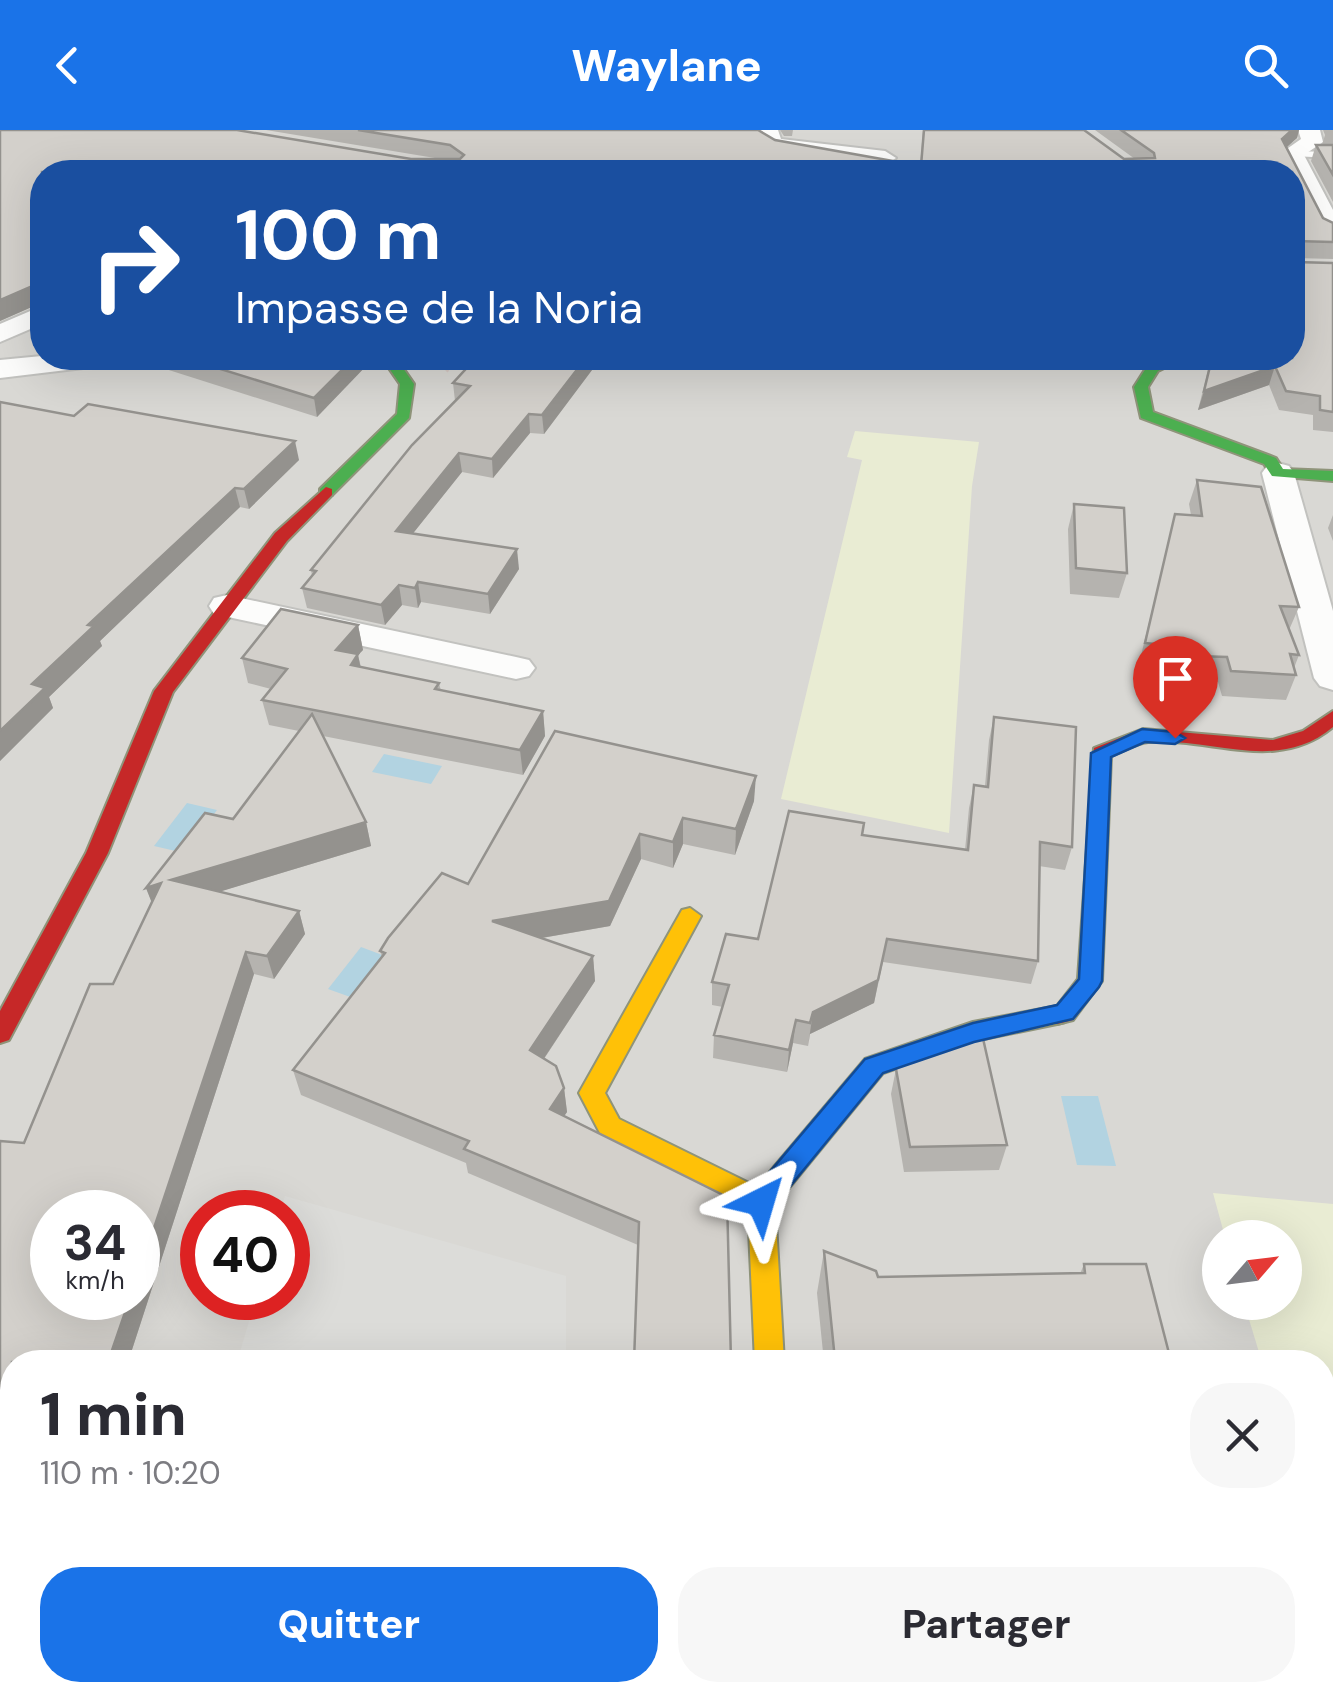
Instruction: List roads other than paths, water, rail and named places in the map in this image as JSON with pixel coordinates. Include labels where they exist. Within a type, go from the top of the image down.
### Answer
[{"type":"street","points":[[767,130],[767,138],[775,145],[857,160]]},
{"type":"street","points":[[885,160],[889,130]]},
{"type":"street","points":[[1294,160],[1292,153],[1312,142],[1309,130]]},
{"type":"street","points":[[1305,190],[1333,233]]},
{"type":"street","points":[[0,334],[30,320]]},
{"type":"street","points":[[0,369],[30,366]]},
{"type":"street","points":[[0,1033],[97,853],[164,691],[281,538],[404,415],[407,384],[397,370]]},
{"type":"street","points":[[1152,370],[1141,387],[1146,414],[1270,461],[1278,473],[1333,678]]},
{"type":"street","points":[[1278,473],[1333,476]]},
{"type":"street","points":[[227,606],[516,668]]},
{"type":"street","points":[[769,1350],[761,1202],[874,1066],[973,1032],[1064,1013],[1090,981],[1101,753],[1142,735],[1273,747],[1310,736],[1333,717]]},
{"type":"street","points":[[690,916],[592,1093],[610,1127],[761,1202]]},
{"type":"lane","points":[[1292,153],[1333,155]]},
{"type":"water","points":[[384,754],[442,766],[431,784],[372,772]]},
{"type":"water","points":[[187,803],[217,810],[192,844],[193,855],[154,846]]},
{"type":"water","points":[[361,947],[385,956],[353,998],[328,989]]},
{"type":"water","points":[[1061,1096],[1098,1096],[1116,1166],[1077,1165]]}]
